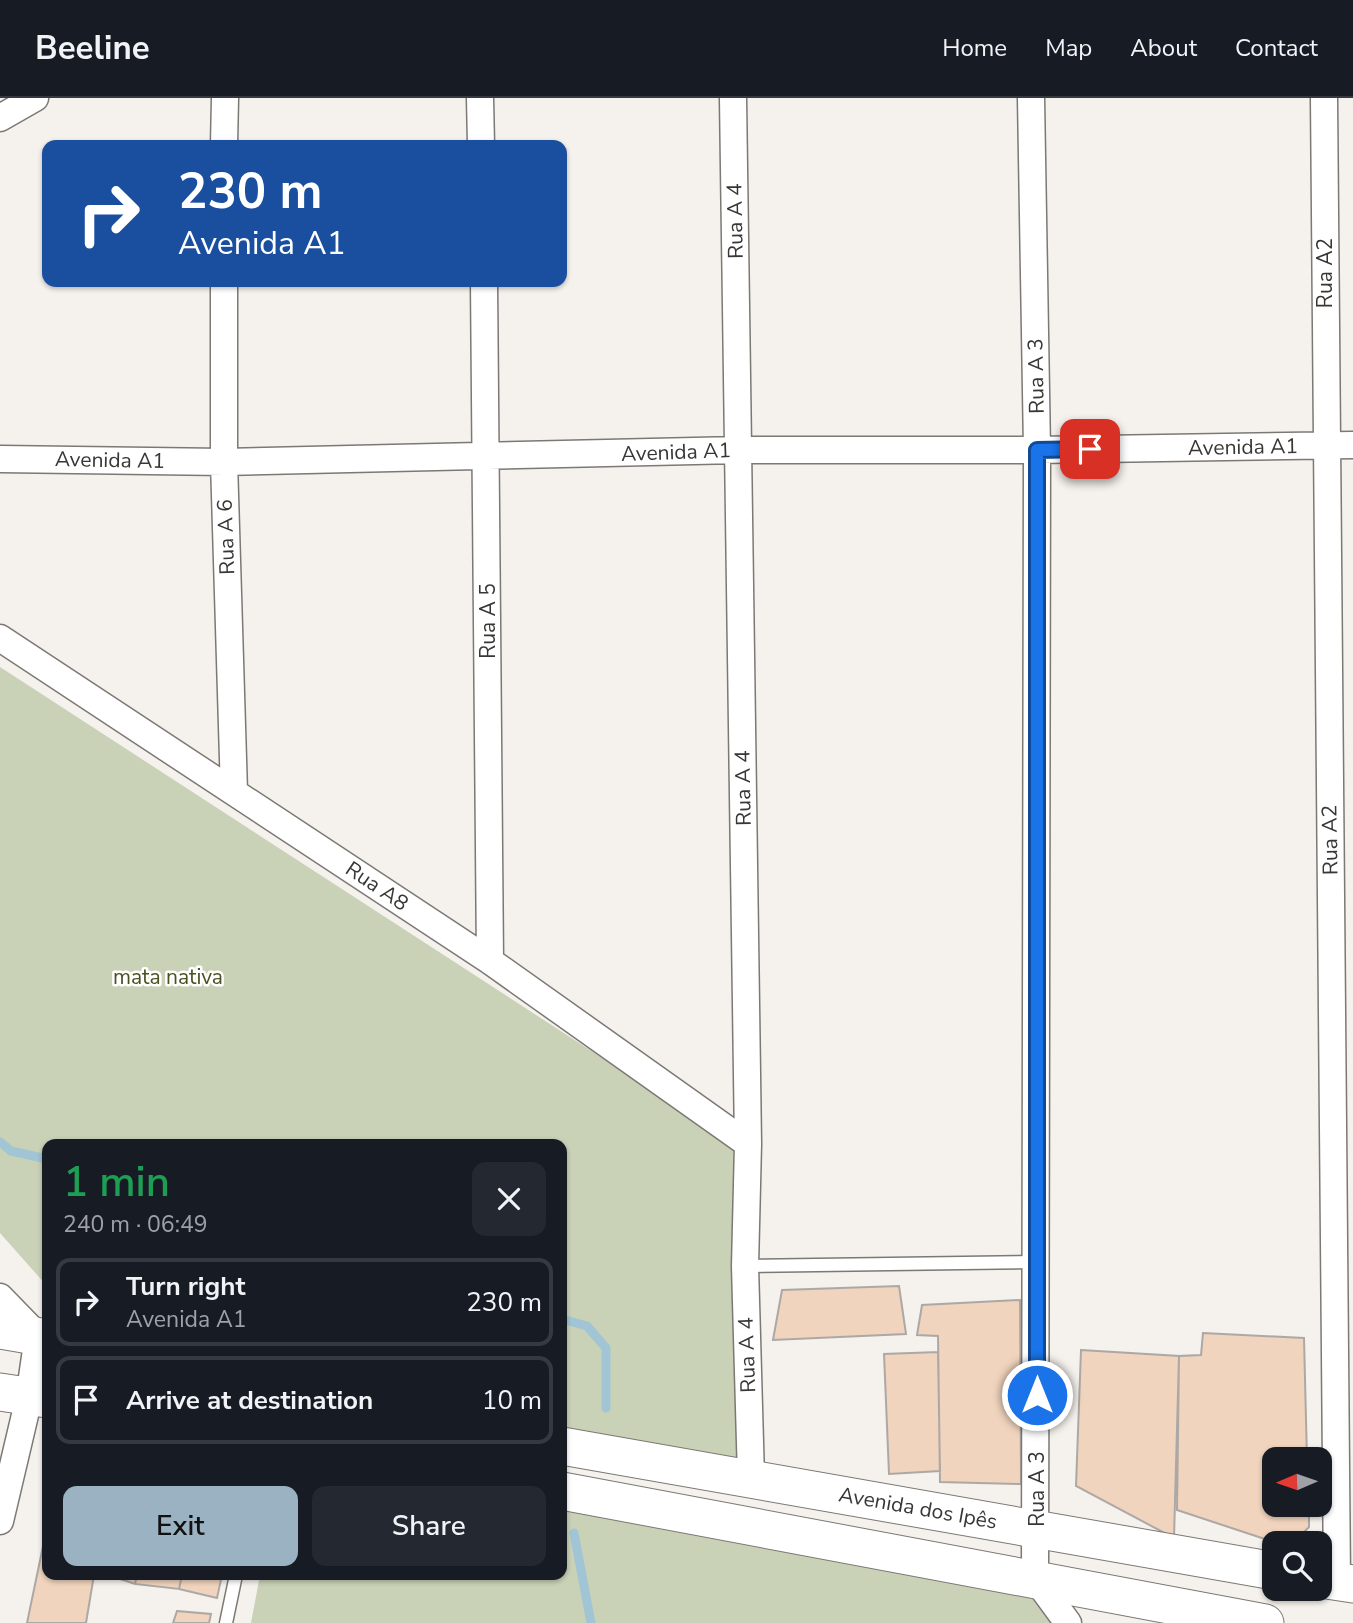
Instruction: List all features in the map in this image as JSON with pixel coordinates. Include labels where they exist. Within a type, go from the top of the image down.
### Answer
[{"type":"main road","points":[[0,1330],[42,1337]]},
{"type":"main road","name":"Avenida dos Ipês","points":[[567,1447],[1262,1569]]},
{"type":"main road","points":[[567,1491],[1265,1623]]},
{"type":"street","points":[[0,118],[35,98]]},
{"type":"street","points":[[225,98],[225,140]]},
{"type":"street","points":[[480,98],[481,140]]},
{"type":"street","name":"Rua A 4","points":[[733,98],[748,1144],[745,1266],[751,1478]]},
{"type":"street","name":"Rua A 3","points":[[1031,98],[1037,450],[1038,1529],[1035,1578]]},
{"type":"street","name":"Rua A2","points":[[1324,98],[1336,1581]]},
{"type":"street","name":"Rua A 6","points":[[224,287],[224,461],[234,792]]},
{"type":"street","name":"Rua A 5","points":[[484,287],[490,961]]},
{"type":"street","name":"Avenida A1","points":[[0,458],[224,461],[738,450],[1037,450],[1353,444]]},
{"type":"street","name":"Rua A8","points":[[0,638],[490,961],[748,1144]]},
{"type":"street","points":[[0,1297],[42,1337],[25,1397],[0,1521]]},
{"type":"street","points":[[1035,1578],[1068,1623]]},
{"type":"lane","points":[[745,1266],[1037,1262]]},
{"type":"lane","points":[[226,1623],[235,1580]]},
{"type":"green space","name":"mata nativa","points":[[0,667],[744,1150],[738,1475],[567,1433],[567,1139],[42,1139],[42,1280],[0,1233]]},
{"type":"green space","points":[[567,1505],[1036,1581],[1072,1623],[251,1623],[259,1580],[567,1580]]},
{"type":"building","points":[[899,1286],[906,1334],[773,1340],[782,1290]]},
{"type":"building","points":[[1020,1300],[1021,1484],[940,1482],[938,1336],[917,1335],[922,1305]]},
{"type":"building","points":[[1203,1333],[1304,1338],[1307,1447],[1262,1447],[1262,1517],[1309,1517],[1309,1527],[1305,1531],[1262,1531],[1262,1538],[1177,1510],[1179,1356],[1201,1355]]},
{"type":"building","points":[[1081,1350],[1179,1356],[1174,1538],[1076,1486]]},
{"type":"building","points":[[938,1352],[940,1471],[889,1474],[884,1354]]},
{"type":"building","points":[[42,1551],[42,1580],[93,1580],[86,1623],[27,1623]]},
{"type":"building","points":[[136,1580],[181,1580],[179,1589],[135,1584]]},
{"type":"building","points":[[181,1580],[221,1580],[217,1598],[179,1589]]},
{"type":"building","points":[[177,1611],[211,1614],[209,1623],[173,1623]]},
{"type":"waterway","points":[[0,1142],[11,1151],[42,1158]]},
{"type":"waterway","points":[[567,1320],[587,1326],[606,1348],[606,1408]]},
{"type":"waterway","points":[[574,1533],[591,1623]]},
{"type":"route","points":[[1037,1395],[1037,450],[1090,449]]}]
